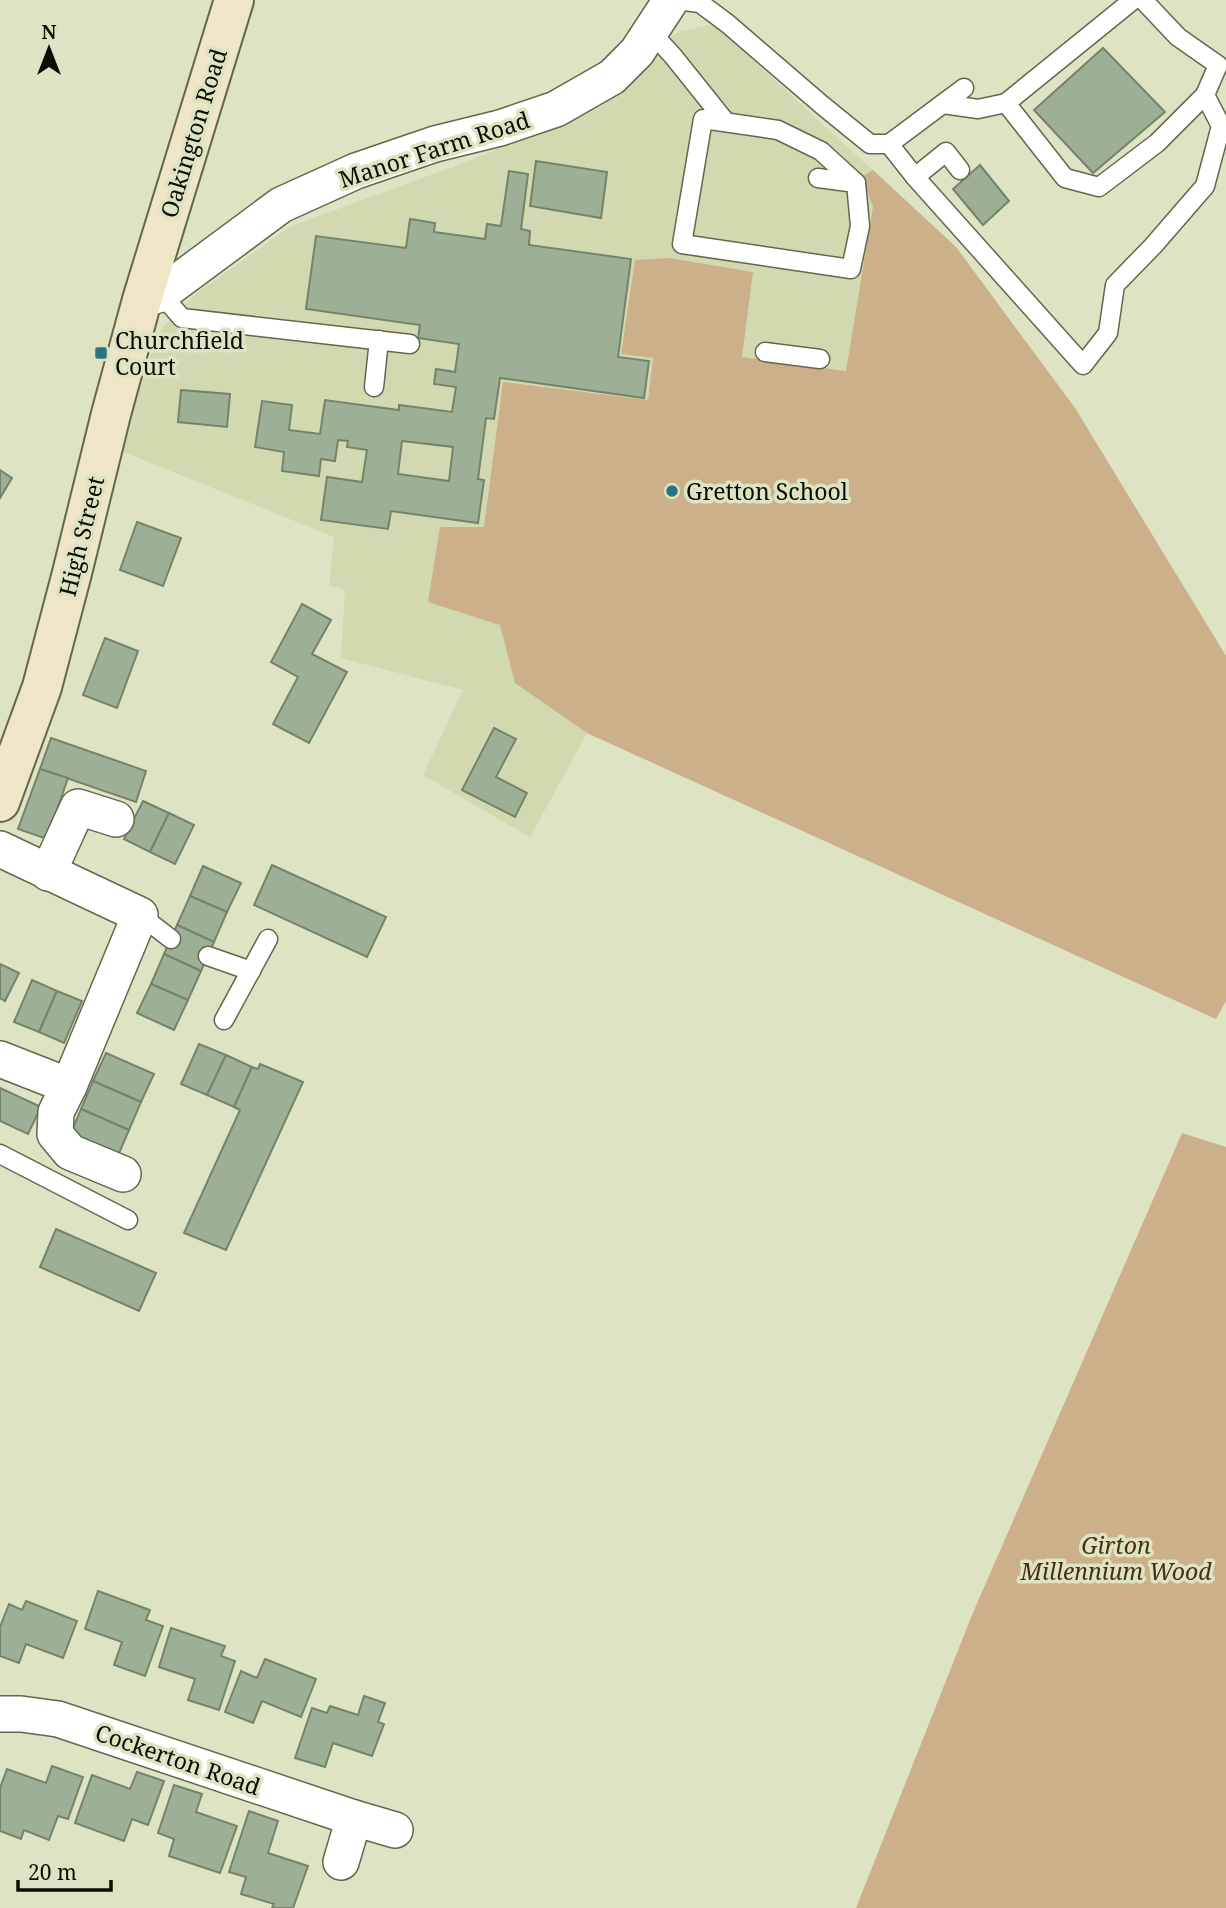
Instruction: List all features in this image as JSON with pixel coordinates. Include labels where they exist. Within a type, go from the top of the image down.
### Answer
[{"type":"street","name":"Oakington Road","points":[[152,287],[234,0]]},
{"type":"street","name":"Manor Farm Road","points":[[152,287],[281,205],[356,171],[422,148],[500,128],[556,109],[612,77],[637,52],[671,0]]},
{"type":"street","name":"High Street","points":[[0,802],[42,687],[111,414],[152,287]]},
{"type":"street","points":[[48,873],[78,807],[116,819]]},
{"type":"street","points":[[0,849],[140,915],[56,1112],[55,1134],[70,1152],[123,1174]]},
{"type":"street","points":[[0,1059],[69,1086]]},
{"type":"street","name":"Cockerton Road","points":[[0,1714],[58,1719],[395,1830]]},
{"type":"street","points":[[341,1862],[354,1818]]},
{"type":"lane","points":[[676,0],[700,3],[870,144],[889,144],[964,88]]},
{"type":"lane","points":[[943,104],[978,109],[1006,103],[1133,0]]},
{"type":"lane","points":[[1006,103],[1065,178],[1099,187],[1157,143],[1205,95],[1218,65],[1178,37],[1143,0]]},
{"type":"lane","points":[[650,32],[673,56],[725,121]]},
{"type":"lane","points":[[889,144],[915,177],[1083,365],[1108,333],[1115,285],[1205,186],[1221,127],[1205,95]]},
{"type":"lane","points":[[703,119],[778,130],[821,151],[856,183],[860,226],[851,269],[682,244],[703,119]]},
{"type":"lane","points":[[915,177],[946,152],[961,170]]},
{"type":"lane","points":[[818,178],[856,183]]},
{"type":"lane","points":[[152,287],[182,318],[410,344]]},
{"type":"lane","points":[[374,387],[379,340]]},
{"type":"lane","points":[[765,352],[820,359]]},
{"type":"lane","points":[[140,915],[171,939]]},
{"type":"lane","points":[[225,1020],[268,939]]},
{"type":"lane","points":[[208,956],[251,971]]},
{"type":"lane","points":[[0,1154],[128,1220]]},
{"type":"shaded area","name":"Gretton School","points":[[714,24],[956,247],[1075,408],[1226,656],[1226,1001],[1216,1019],[587,733],[530,837],[423,775],[463,690],[341,658],[345,590],[329,585],[334,537],[116,449],[124,419],[162,328],[196,294],[289,227],[466,162],[602,106],[677,32]]},
{"type":"green space","name":"Gretton School","points":[[873,170],[956,247],[1075,408],[1226,656],[1226,1001],[1216,1019],[587,733],[515,683],[500,625],[428,602],[440,527],[484,527],[503,382],[648,400],[653,358],[621,354],[635,260],[669,258],[753,272],[742,357],[846,371],[873,207],[862,177]]},
{"type":"green space","name":"Girton Millennium Wood","points":[[1182,1133],[1226,1147],[1226,1908],[856,1908],[972,1615]]},
{"type":"building","points":[[1103,48],[1165,112],[1093,173],[1034,110]]},
{"type":"building","points":[[536,161],[607,172],[601,218],[530,206]]},
{"type":"building","points":[[980,165],[1009,201],[983,225],[953,189]]},
{"type":"building","points":[[509,171],[528,174],[521,229],[530,231],[529,245],[631,259],[618,357],[649,361],[644,398],[500,378],[494,419],[486,418],[478,479],[484,480],[478,523],[391,511],[388,529],[321,520],[327,477],[362,482],[367,450],[347,447],[348,441],[338,440],[335,461],[321,459],[319,476],[282,471],[284,452],[255,447],[262,401],[292,405],[289,430],[320,434],[325,400],[399,410],[399,405],[452,412],[456,387],[434,384],[436,369],[455,372],[459,344],[418,338],[420,325],[306,309],[316,236],[406,248],[410,219],[435,223],[434,232],[485,239],[487,224],[501,226]],"holes":[[[402,441],[453,447],[449,481],[398,474]]]},
{"type":"building","points":[[181,390],[230,394],[227,427],[178,422]]},
{"type":"building","points":[[0,470],[12,478],[0,498]]},
{"type":"building","points":[[137,522],[181,538],[163,586],[120,570]]},
{"type":"building","points":[[302,604],[331,620],[312,654],[347,672],[309,743],[273,724],[298,677],[271,662]]},
{"type":"building","points":[[105,638],[138,651],[117,708],[83,695]]},
{"type":"building","points":[[494,728],[516,739],[496,777],[527,793],[515,817],[462,790]]},
{"type":"building","points":[[51,738],[146,771],[136,802],[40,769]]},
{"type":"building","points":[[40,769],[68,778],[47,839],[18,829]]},
{"type":"building","points":[[143,801],[169,813],[150,852],[124,839]]},
{"type":"building","points":[[169,813],[194,825],[175,864],[150,852]]},
{"type":"building","points":[[272,865],[386,917],[367,957],[254,905]]},
{"type":"building","points":[[203,866],[241,883],[227,912],[190,896]]},
{"type":"building","points":[[190,896],[227,912],[214,942],[177,925]]},
{"type":"building","points":[[177,925],[214,942],[201,971],[164,954]]},
{"type":"building","points":[[164,954],[201,971],[188,1000],[151,984]]},
{"type":"building","points":[[0,964],[19,973],[5,1001],[0,998]]},
{"type":"building","points":[[32,980],[57,991],[39,1032],[14,1022]]},
{"type":"building","points":[[151,984],[188,1000],[174,1030],[137,1013]]},
{"type":"building","points":[[57,991],[82,1001],[64,1043],[39,1032]]},
{"type":"building","points":[[199,1044],[226,1055],[207,1095],[181,1084]]},
{"type":"building","points":[[106,1053],[154,1074],[141,1102],[93,1081]]},
{"type":"building","points":[[226,1055],[252,1067],[234,1107],[207,1095]]},
{"type":"building","points":[[260,1064],[303,1082],[226,1250],[184,1233],[240,1110],[234,1107],[252,1067],[258,1069]]},
{"type":"building","points":[[93,1081],[141,1102],[129,1130],[81,1109]]},
{"type":"building","points":[[0,1088],[41,1107],[28,1134],[0,1121]]},
{"type":"building","points":[[81,1109],[129,1130],[117,1158],[69,1138]]},
{"type":"building","points":[[56,1229],[156,1273],[139,1311],[40,1267]]},
{"type":"building","points":[[98,1591],[150,1610],[146,1620],[163,1626],[145,1676],[114,1665],[122,1642],[85,1629]]},
{"type":"building","points":[[26,1601],[77,1621],[63,1658],[26,1644],[19,1663],[0,1656],[0,1627],[9,1604],[22,1610]]},
{"type":"building","points":[[171,1628],[225,1646],[221,1656],[235,1661],[219,1710],[188,1700],[195,1679],[159,1667]]},
{"type":"building","points":[[265,1659],[316,1679],[301,1717],[262,1701],[253,1723],[225,1712],[241,1671],[257,1678]]},
{"type":"building","points":[[364,1696],[385,1703],[378,1722],[384,1724],[372,1756],[333,1743],[325,1767],[295,1758],[312,1708],[327,1713],[330,1706],[358,1715]]},
{"type":"building","points":[[52,1766],[83,1777],[68,1819],[58,1816],[49,1840],[24,1830],[21,1839],[0,1831],[0,1788],[7,1769],[46,1783]]},
{"type":"building","points":[[137,1772],[164,1781],[148,1825],[132,1819],[124,1841],[75,1823],[92,1775],[130,1789]]},
{"type":"building","points":[[174,1785],[202,1794],[196,1812],[237,1826],[220,1873],[169,1856],[174,1839],[158,1833]]},
{"type":"building","points":[[249,1811],[278,1821],[268,1853],[308,1866],[293,1908],[272,1908],[274,1904],[241,1894],[246,1877],[229,1872]]},
{"type":"place","name":"Churchfield Court","points":[[101,353]]},
{"type":"place","name":"Gretton School","points":[[672,491]]}]
